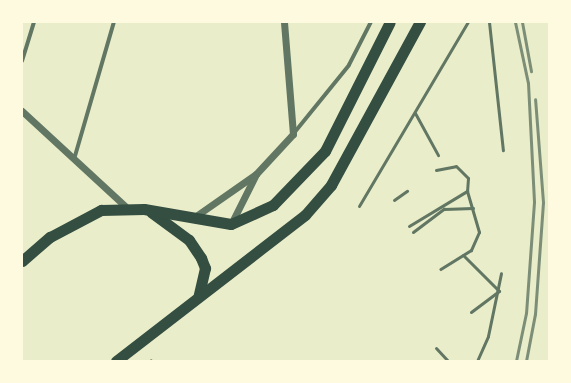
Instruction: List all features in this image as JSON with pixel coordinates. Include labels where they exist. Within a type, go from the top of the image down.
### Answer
[{"type":"highway","points":[[22,262],[50,236],[101,210],[126,207],[231,224],[273,205],[325,150],[390,22]]},
{"type":"highway","points":[[116,361],[199,295],[305,215],[337,179],[420,22]]},
{"type":"highway","points":[[144,209],[189,240],[205,268],[199,295]]},
{"type":"street","points":[[22,61],[34,22]]},
{"type":"street","points":[[74,156],[114,22]]},
{"type":"street","points":[[284,22],[293,134]]},
{"type":"street","points":[[193,218],[256,174],[293,134],[348,65],[371,22]]},
{"type":"street","points":[[22,111],[74,156],[126,207]]},
{"type":"street","points":[[231,224],[256,174]]},
{"type":"lane","points":[[359,206],[468,22]]},
{"type":"lane","points":[[489,22],[503,150]]},
{"type":"lane","points":[[415,113],[438,155]]},
{"type":"lane","points":[[436,170],[456,166],[468,178],[467,191],[480,232],[471,250],[440,269]]},
{"type":"lane","points":[[394,200],[407,191]]},
{"type":"lane","points":[[409,226],[467,191]]},
{"type":"lane","points":[[413,232],[444,209],[473,208]]},
{"type":"lane","points":[[463,255],[499,291]]},
{"type":"lane","points":[[477,361],[488,336],[499,291],[501,273]]},
{"type":"lane","points":[[470,312],[499,291]]},
{"type":"lane","points":[[122,361],[136,345]]},
{"type":"lane","points":[[436,348],[448,361]]},
{"type":"railway","points":[[515,22],[528,83],[534,202],[526,313],[516,361]]},
{"type":"railway","points":[[522,22],[531,71]]},
{"type":"railway","points":[[526,361],[535,314],[543,202],[535,99]]}]
